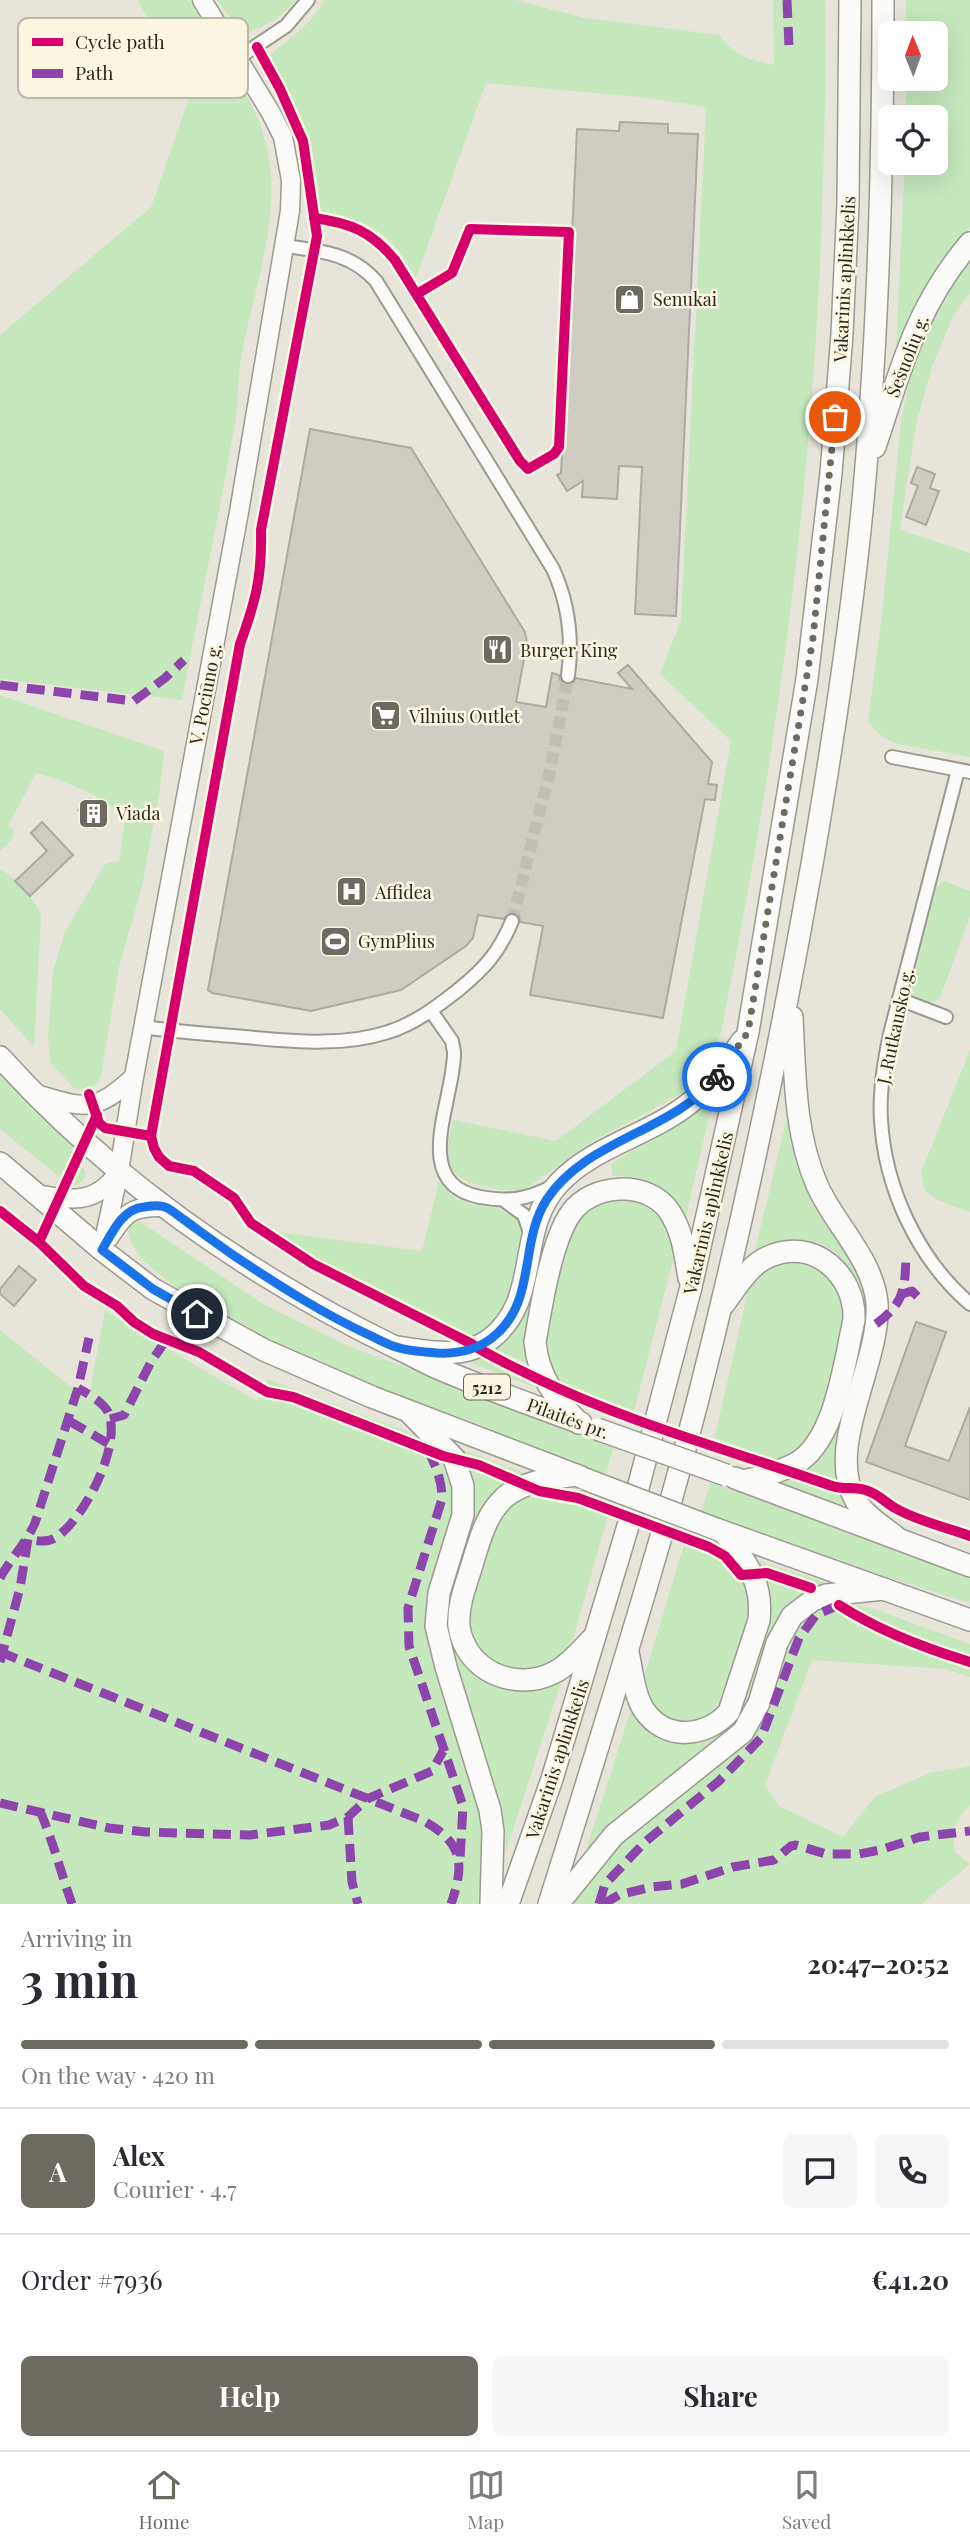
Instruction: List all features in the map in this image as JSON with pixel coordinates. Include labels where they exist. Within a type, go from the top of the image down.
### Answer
[{"type":"main road","name":"V. Pociūno g.","points":[[202,0],[213,18]]},
{"type":"main road","name":"Vakarinis aplinkkelis","points":[[508,1904],[552,1779],[597,1634],[691,1287],[748,1032],[809,665],[831,473],[842,334],[848,203],[849,0]]},
{"type":"main road","name":"Vakarinis aplinkkelis","points":[[549,1904],[662,1535],[758,1147],[790,988],[832,743],[865,479],[878,278],[883,134],[883,0]]},
{"type":"main road","name":"V. Pociūno g.","points":[[102,1250],[119,1171],[290,211],[291,180],[283,137],[248,76]]},
{"type":"main road","name":"Šešuolių g.","points":[[865,479],[908,346],[921,315],[970,243]]},
{"type":"main road","points":[[790,988],[797,1102],[806,1154],[817,1186],[864,1265],[876,1294],[876,1328],[847,1444],[847,1472],[857,1503],[896,1537]]},
{"type":"main road","points":[[396,1347],[458,1353],[478,1348],[500,1332],[511,1320],[518,1305],[540,1212],[559,1183],[598,1155],[690,1104],[715,1079],[748,1032]]},
{"type":"main road","name":"Pilaitės pr.","points":[[0,1057],[119,1171],[237,1258],[316,1307],[457,1376],[970,1566]]},
{"type":"main road","points":[[36,1094],[93,1106],[120,1091],[134,1077]]},
{"type":"main road","points":[[0,1163],[102,1250],[153,1289],[264,1350],[408,1411],[580,1477],[970,1620]]},
{"type":"main road","points":[[36,1194],[76,1199],[92,1197],[108,1187],[119,1171]]},
{"type":"main road","points":[[588,1426],[545,1382],[536,1358],[535,1342],[557,1245],[572,1211],[585,1199],[614,1190],[636,1190],[653,1196],[669,1210],[682,1237],[691,1287]]},
{"type":"main road","points":[[102,1250],[120,1221],[130,1211],[142,1207],[165,1207]]},
{"type":"main road","points":[[720,1308],[752,1268],[767,1257],[800,1251],[821,1258],[839,1272],[847,1284],[854,1308],[854,1321],[830,1420],[818,1444],[797,1463],[768,1475],[735,1478]]},
{"type":"main road","points":[[408,1411],[454,1458],[463,1486],[463,1515],[439,1593],[436,1626],[490,1810],[493,1831],[492,1904]]},
{"type":"main road","points":[[580,1477],[542,1480],[518,1489],[495,1508],[479,1541],[463,1597],[459,1626],[470,1653],[480,1665],[503,1679],[518,1681],[533,1680],[555,1673],[597,1634]]},
{"type":"main road","points":[[628,1652],[644,1710],[664,1728],[676,1732],[703,1731],[721,1721],[729,1712],[759,1620],[760,1606],[753,1573],[720,1530]]},
{"type":"main road","points":[[558,1904],[614,1835],[743,1732],[759,1703],[777,1643],[792,1616],[813,1600],[826,1595],[884,1589]]},
{"type":"street","points":[[248,51],[286,26],[308,0]]},
{"type":"street","points":[[285,246],[347,257],[366,269],[376,281],[553,569],[569,618],[568,676]]},
{"type":"street","points":[[892,757],[964,771]]},
{"type":"street","name":"J. Rutkausko g.","points":[[964,771],[898,999],[884,1063],[881,1118],[888,1168],[904,1214],[932,1264],[970,1304]]},
{"type":"street","points":[[143,1027],[272,1039],[347,1040],[386,1033],[431,1011],[492,960],[512,921]]},
{"type":"street","points":[[898,999],[946,1017]]},
{"type":"street","points":[[431,1011],[452,1041],[454,1052],[439,1144],[441,1167],[447,1178],[463,1192],[505,1201],[524,1214],[532,1237]]},
{"type":"street","points":[[505,1201],[530,1196],[559,1183]]},
{"type":"green space","points":[[137,0],[189,0],[200,18],[148,18]]},
{"type":"green space","points":[[217,0],[296,0],[279,17],[248,33],[248,18],[230,18]]},
{"type":"green space","points":[[324,0],[515,0],[585,18],[719,35],[731,49],[743,56],[774,65],[773,0],[825,0],[822,212],[801,521],[775,726],[721,1032],[699,1077],[685,1092],[589,1143],[526,1189],[494,1189],[470,1182],[453,1171],[448,1154],[453,1120],[556,1141],[676,1051],[731,741],[660,674],[681,620],[706,107],[650,98],[486,83],[416,278],[394,245],[376,230],[343,216],[308,209],[294,136],[260,65],[311,19]]},
{"type":"green space","points":[[906,0],[970,0],[970,228],[926,288],[896,349],[904,175],[948,175],[948,105],[906,105],[906,91],[948,91],[948,21],[906,21]]},
{"type":"green space","points":[[189,98],[248,98],[260,123],[270,167],[269,222],[241,359],[235,423],[182,700],[0,679],[0,335],[151,207]]},
{"type":"green space","points":[[970,254],[970,293],[953,316],[932,367],[916,424],[900,530],[970,553],[970,757],[899,744],[883,738],[868,722],[882,615],[901,422],[913,361],[928,319]]},
{"type":"green space","points":[[0,695],[164,751],[160,789],[142,886],[119,967],[101,1076],[88,1090],[75,1089],[50,1062],[48,1037],[53,971],[65,932],[105,864],[119,861],[125,820],[95,796],[36,773],[8,826],[14,831],[12,840],[0,851]]},
{"type":"green space","points":[[0,869],[24,890],[41,916],[34,1047],[0,1009]]},
{"type":"green space","points":[[944,881],[970,891],[970,916],[940,998],[927,1002],[914,996],[912,984],[936,887]]},
{"type":"green space","points":[[970,1050],[970,1212],[937,1200],[926,1192],[921,1173]]},
{"type":"green space","points":[[0,1071],[69,1141],[86,1174],[81,1182],[71,1186],[0,1129]]},
{"type":"green space","points":[[714,1094],[686,1217],[672,1198],[656,1185],[636,1178],[613,1176],[611,1164],[689,1114]]},
{"type":"green space","points":[[788,1113],[821,1213],[862,1280],[867,1297],[867,1324],[838,1442],[838,1474],[847,1504],[842,1505],[779,1482],[779,1479],[804,1467],[817,1457],[834,1436],[864,1319],[862,1297],[855,1278],[845,1262],[831,1250],[815,1243],[796,1240],[776,1243],[755,1251]]},
{"type":"green space","points":[[439,1181],[460,1200],[505,1210],[516,1217],[520,1224],[522,1248],[508,1303],[498,1318],[477,1338],[316,1259],[271,1231],[422,1251]]},
{"type":"green space","points":[[630,1197],[650,1206],[664,1219],[674,1246],[674,1257],[634,1411],[555,1381],[545,1351],[562,1262],[577,1225],[586,1211],[598,1203]]},
{"type":"green space","points":[[139,1221],[265,1305],[348,1346],[614,1446],[605,1476],[420,1406],[334,1370],[252,1331],[184,1292],[140,1255],[130,1224]]},
{"type":"green space","points":[[783,1260],[816,1264],[838,1286],[845,1317],[821,1419],[796,1454],[774,1464],[714,1441],[748,1291],[763,1272]]},
{"type":"green space","points":[[530,1298],[534,1299],[525,1339],[527,1363],[495,1350],[519,1326]]},
{"type":"green space","points":[[105,1310],[257,1401],[268,1379],[414,1434],[430,1445],[444,1461],[454,1480],[457,1503],[433,1584],[427,1628],[429,1644],[482,1815],[485,1839],[482,1904],[0,1904],[0,1330],[88,1401]]},
{"type":"green space","points":[[479,1357],[534,1382],[537,1388],[469,1362]]},
{"type":"green space","points":[[460,1448],[529,1475],[475,1525],[450,1603],[449,1627],[452,1643],[461,1657],[487,1682],[502,1687],[520,1689],[562,1679],[506,1851],[495,1786],[447,1640],[444,1614],[473,1485]]},
{"type":"green space","points":[[710,1482],[970,1578],[970,1603],[791,1547],[701,1513]]},
{"type":"green space","points":[[547,1495],[576,1500],[609,1512],[573,1639],[556,1661],[538,1671],[508,1670],[487,1659],[479,1650],[470,1629],[469,1605],[500,1517],[514,1502],[522,1498]]},
{"type":"green space","points":[[685,1541],[719,1557],[732,1568],[744,1585],[748,1585],[751,1620],[722,1709],[691,1725],[671,1719],[656,1710],[647,1696],[645,1686],[645,1674]]},
{"type":"green space","points":[[760,1561],[829,1584],[810,1592],[740,1720],[729,1732],[613,1822],[586,1850],[630,1713],[634,1711],[643,1724],[660,1737],[689,1742],[711,1737],[723,1730],[740,1709],[751,1683],[770,1616],[768,1592],[758,1563]]},
{"type":"green space","points":[[850,1604],[877,1610],[970,1644],[970,1677],[947,1669],[812,1660],[765,1785],[779,1806],[843,1837],[875,1797],[930,1773],[970,1766],[970,1805],[958,1821],[954,1838],[955,1852],[970,1864],[921,1904],[574,1904],[588,1880],[617,1844],[755,1732],[766,1713],[784,1653],[798,1625],[823,1608]]},
{"type":"building","name":"Senukai","points":[[620,122],[668,124],[668,133],[698,134],[676,616],[635,614],[642,467],[619,466],[617,499],[582,497],[583,481],[567,491],[557,475],[561,473],[577,129],[619,131]]},
{"type":"building","name":"Vilnius Outlet","points":[[310,429],[411,448],[525,632],[527,643],[516,702],[546,707],[552,673],[559,675],[566,685],[572,684],[576,678],[632,689],[618,673],[628,665],[712,762],[708,784],[717,785],[715,800],[705,799],[663,1018],[530,995],[543,926],[520,922],[519,915],[512,912],[503,919],[478,915],[473,938],[466,946],[401,990],[311,1011],[212,993],[208,990]]},
{"type":"building","points":[[917,467],[935,474],[930,488],[939,491],[926,525],[906,517],[918,486],[911,483]]},
{"type":"building","name":"Viada","points":[[90,799],[107,817],[95,828],[78,810]]},
{"type":"building","points":[[42,822],[73,855],[30,896],[15,881],[47,851],[31,833]]},
{"type":"building","points":[[19,1266],[36,1280],[14,1306],[0,1294],[0,1289]]},
{"type":"building","points":[[916,1322],[946,1332],[905,1446],[949,1461],[970,1407],[970,1500],[866,1462]]},
{"type":"tunnel","points":[[512,921],[550,771],[568,676]]},
{"type":"marked path","points":[[787,0],[789,47]]},
{"type":"marked path","points":[[0,685],[134,701],[184,660]]},
{"type":"marked path","points":[[876,1324],[893,1309],[902,1294],[906,1255]]},
{"type":"marked path","points":[[902,1294],[912,1291],[918,1297]]},
{"type":"marked path","points":[[110,1419],[124,1415],[151,1362],[168,1337]]},
{"type":"marked path","points":[[0,1578],[35,1523],[78,1388],[89,1338]]},
{"type":"marked path","points":[[0,1662],[20,1588],[28,1539],[48,1541],[66,1529],[88,1499],[105,1462],[110,1443],[108,1412],[99,1401],[78,1388]]},
{"type":"marked path","points":[[69,1421],[109,1444]]},
{"type":"marked path","points":[[428,1450],[438,1474],[442,1499],[408,1608],[409,1646],[463,1806],[460,1859]]},
{"type":"marked path","points":[[599,1904],[605,1884],[645,1842],[719,1781],[761,1738],[799,1638],[816,1615],[839,1605],[842,1607]]},
{"type":"marked path","points":[[0,1652],[424,1821],[447,1838],[457,1856],[458,1877],[451,1904]]},
{"type":"marked path","points":[[0,1803],[109,1828],[146,1832],[250,1835],[329,1825],[348,1817],[367,1799],[432,1771],[443,1751]]},
{"type":"marked path","points":[[40,1811],[72,1904]]},
{"type":"marked path","points":[[348,1817],[352,1882],[358,1904]]},
{"type":"marked path","points":[[603,1904],[619,1895],[651,1887],[682,1884],[733,1867],[774,1860],[796,1845],[826,1854],[859,1854],[920,1837],[970,1831]]},
{"type":"cycle path","points":[[151,1136],[240,644],[257,588],[261,530],[317,236],[303,141],[280,89],[257,47]]},
{"type":"cycle path","points":[[314,218],[359,230],[377,242],[395,260],[520,461],[528,469],[554,454],[559,447],[569,232],[470,229],[452,273],[417,294]]},
{"type":"cycle path","points":[[89,1094],[99,1123],[105,1128],[151,1136],[159,1157],[169,1166],[194,1171],[234,1198],[251,1223],[313,1264],[503,1362],[572,1394],[645,1423],[832,1486],[868,1491],[913,1517],[970,1536]]},
{"type":"cycle path","points":[[39,1242],[97,1115]]},
{"type":"cycle path","points":[[0,1211],[39,1242],[84,1286],[117,1306],[134,1322],[153,1334],[199,1352],[267,1392],[293,1397],[443,1456],[479,1465],[539,1491],[578,1498],[709,1547],[725,1556],[741,1575],[767,1573],[811,1588]]},
{"type":"cycle path","points":[[839,1605],[902,1638],[970,1662]]},
{"type":"way so far","points":[[717,1077],[748,1032],[813,638],[835,417]]},
{"type":"place","name":"Senukai","points":[[630,299]]},
{"type":"place","name":"Burger King","points":[[497,650]]},
{"type":"place","name":"Vilnius Outlet","points":[[386,716]]},
{"type":"place","name":"Viada","points":[[93,813]]},
{"type":"place","name":"Affidea","points":[[352,892]]},
{"type":"place","name":"GymPlius","points":[[335,941]]},
{"type":"route","points":[[197,1314],[153,1289],[102,1250],[120,1221],[130,1211],[142,1207],[165,1207],[237,1258],[316,1307],[396,1347],[439,1353],[458,1353],[478,1348],[511,1320],[523,1289],[534,1228],[540,1212],[559,1183],[598,1155],[690,1104],[717,1077]]}]
